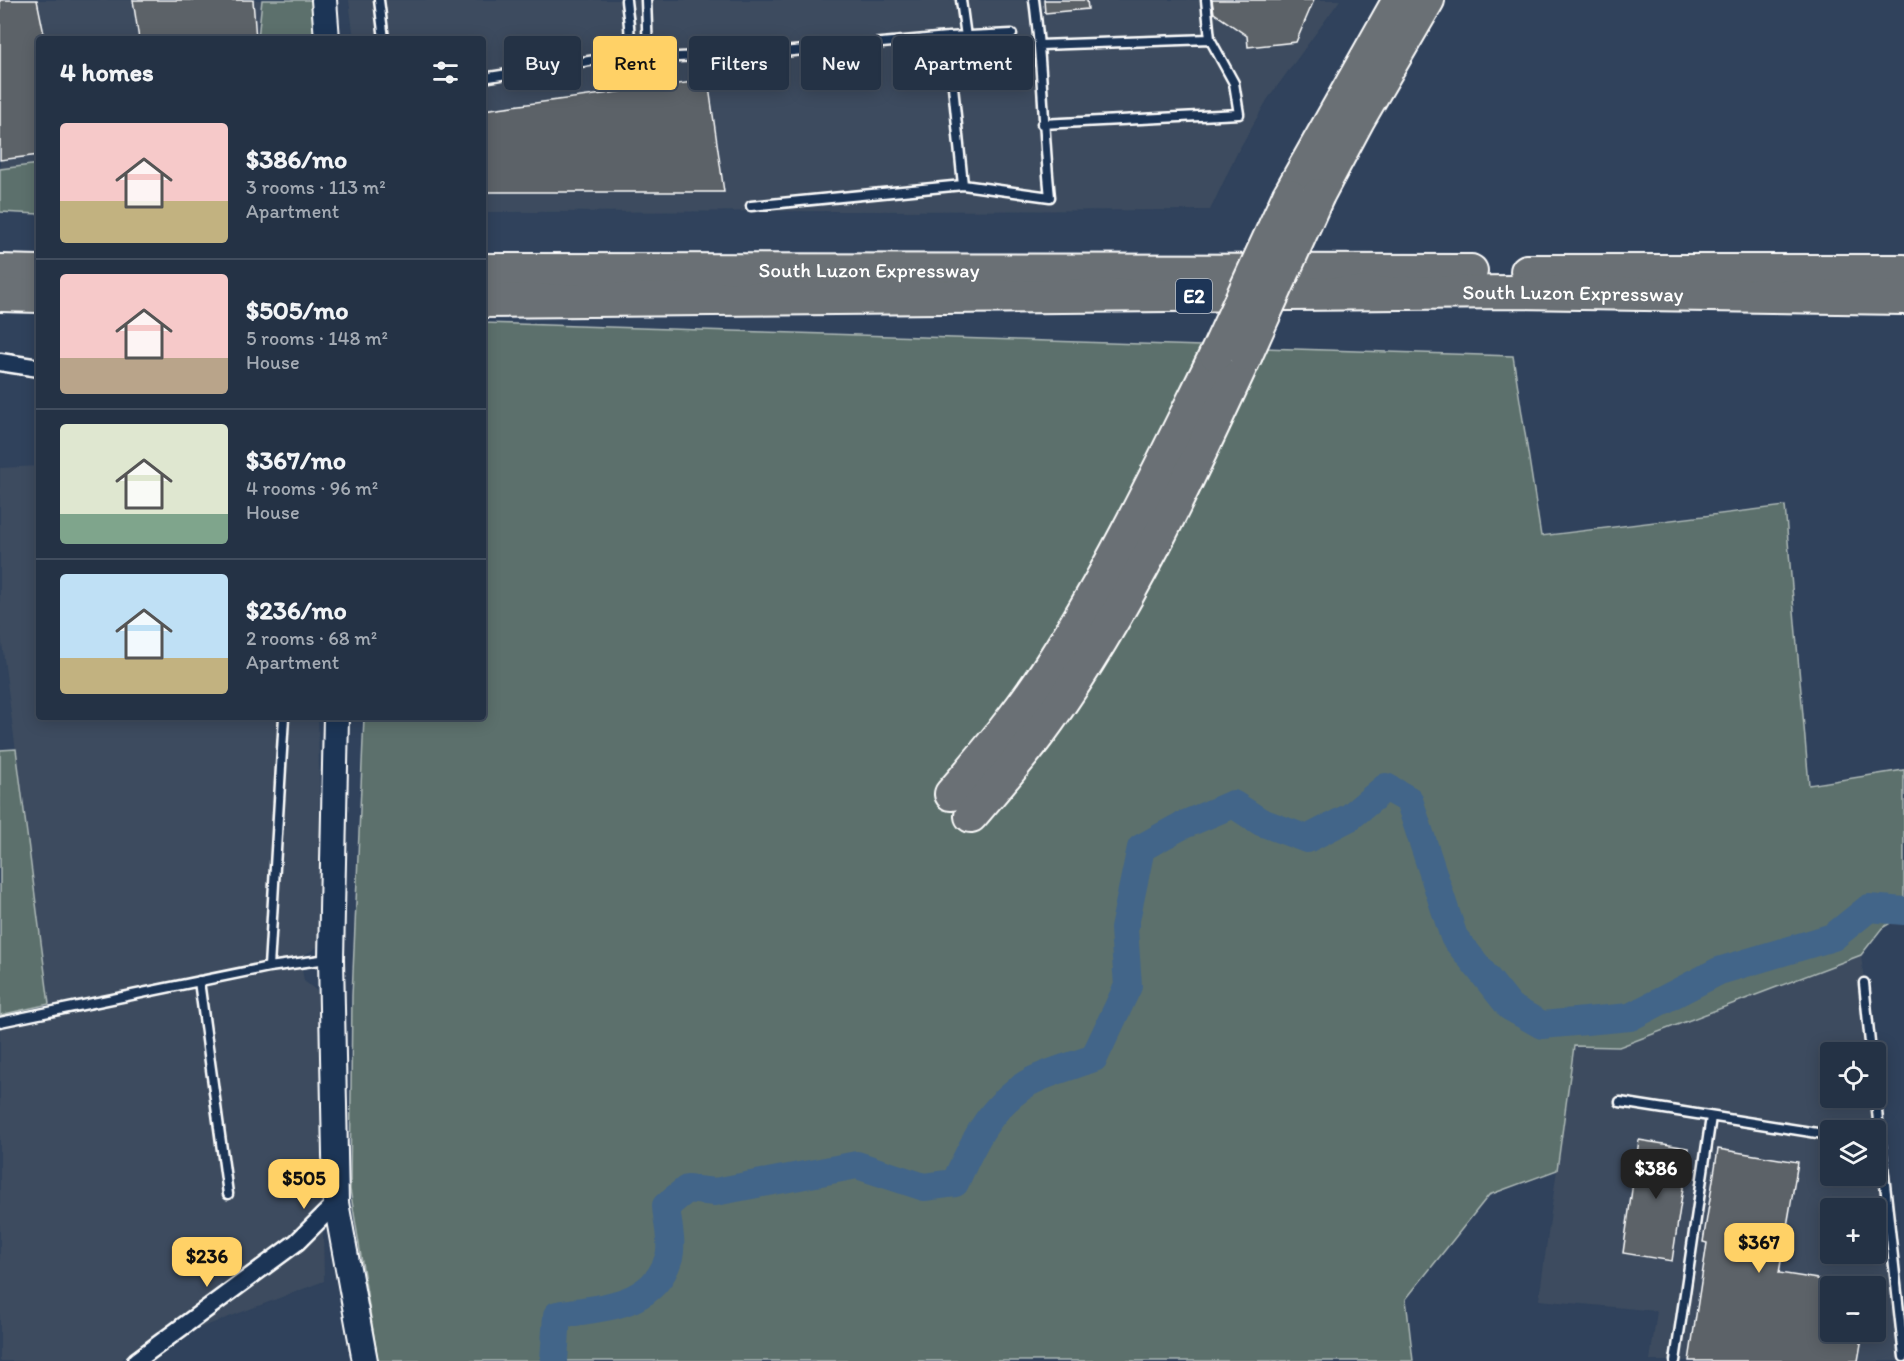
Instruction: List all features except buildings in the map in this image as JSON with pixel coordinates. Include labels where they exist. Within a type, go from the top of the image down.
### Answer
[{"type":"highway","points":[[961,805],[1048,722],[1092,656],[1180,494],[1231,355],[1304,195],[1400,0]]},
{"type":"highway","points":[[1304,195],[1358,120],[1428,0]]},
{"type":"highway","name":"South Luzon Expressway","points":[[486,270],[1904,271]]},
{"type":"highway","points":[[0,271],[36,272]]},
{"type":"highway","name":"South Luzon Expressway","points":[[486,301],[1514,292],[1904,298]]},
{"type":"highway","points":[[0,295],[36,296]]},
{"type":"street","points":[[324,0],[327,36]]},
{"type":"street","points":[[0,362],[36,368]]},
{"type":"street","points":[[336,720],[331,959],[336,1203],[365,1361]]},
{"type":"street","points":[[136,1361],[297,1242],[336,1203]]},
{"type":"lane","points":[[379,0],[384,36]]},
{"type":"lane","points":[[486,78],[620,56],[626,52],[629,42],[626,0]]},
{"type":"lane","points":[[646,0],[648,52],[658,58],[782,52],[893,42]]},
{"type":"lane","points":[[961,0],[966,36]]},
{"type":"lane","points":[[751,206],[963,185],[1050,197],[1042,124],[1040,45],[1034,0]]},
{"type":"lane","points":[[1042,124],[1239,114],[1234,83],[1210,39],[1206,0]]},
{"type":"lane","points":[[981,36],[1012,34]]},
{"type":"lane","points":[[1040,45],[1210,39]]},
{"type":"lane","points":[[953,90],[963,185]]},
{"type":"lane","points":[[269,967],[284,720]]},
{"type":"lane","points":[[0,1022],[269,967],[331,959]]},
{"type":"lane","points":[[200,981],[228,1194]]},
{"type":"lane","points":[[1864,983],[1870,1042]]},
{"type":"lane","points":[[1620,1102],[1820,1133]]},
{"type":"lane","points":[[1675,1361],[1711,1117]]},
{"type":"lane","points":[[1883,1186],[1904,1357]]},
{"type":"shaded area","points":[[0,0],[263,0],[259,36],[36,36],[36,164],[0,169]]},
{"type":"shaded area","points":[[349,0],[1340,0],[1267,100],[1238,151],[1210,210],[486,212],[486,36],[354,36]]},
{"type":"shaded area","points":[[36,466],[36,720],[318,720],[322,944],[300,958],[304,981],[318,992],[324,1281],[126,1356],[120,1361],[0,1361],[0,1018],[49,1009],[0,627],[0,468]]},
{"type":"shaded area","points":[[1861,955],[1871,1042],[1820,1042],[1820,1108],[1878,1108],[1879,1120],[1820,1120],[1820,1186],[1886,1186],[1886,1178],[1904,1336],[1904,1361],[1650,1361],[1657,1311],[1539,1300],[1574,1046],[1619,1047]]},
{"type":"green space","points":[[262,0],[314,0],[317,36],[258,36]]},
{"type":"green space","points":[[36,164],[36,214],[0,212],[0,169]]},
{"type":"green space","points":[[486,323],[1513,356],[1541,536],[1785,506],[1809,785],[1904,770],[1904,917],[1882,928],[1861,955],[1619,1047],[1574,1046],[1557,1170],[1489,1195],[1406,1299],[1413,1361],[378,1361],[350,1189],[352,996],[364,720],[486,720]]},
{"type":"green space","points":[[16,749],[49,1004],[0,1015],[0,750]]},
{"type":"waterway","points":[[554,1361],[557,1315],[608,1307],[624,1302],[639,1296],[662,1274],[670,1251],[666,1206],[687,1189],[715,1192],[857,1165],[924,1187],[955,1183],[984,1127],[1014,1093],[1043,1076],[1094,1058],[1128,986],[1124,929],[1141,848],[1181,826],[1233,804],[1261,822],[1307,839],[1350,817],[1386,787],[1409,800],[1454,937],[1510,1007],[1542,1025],[1630,1017],[1719,971],[1833,937],[1869,908],[1904,911]]}]
